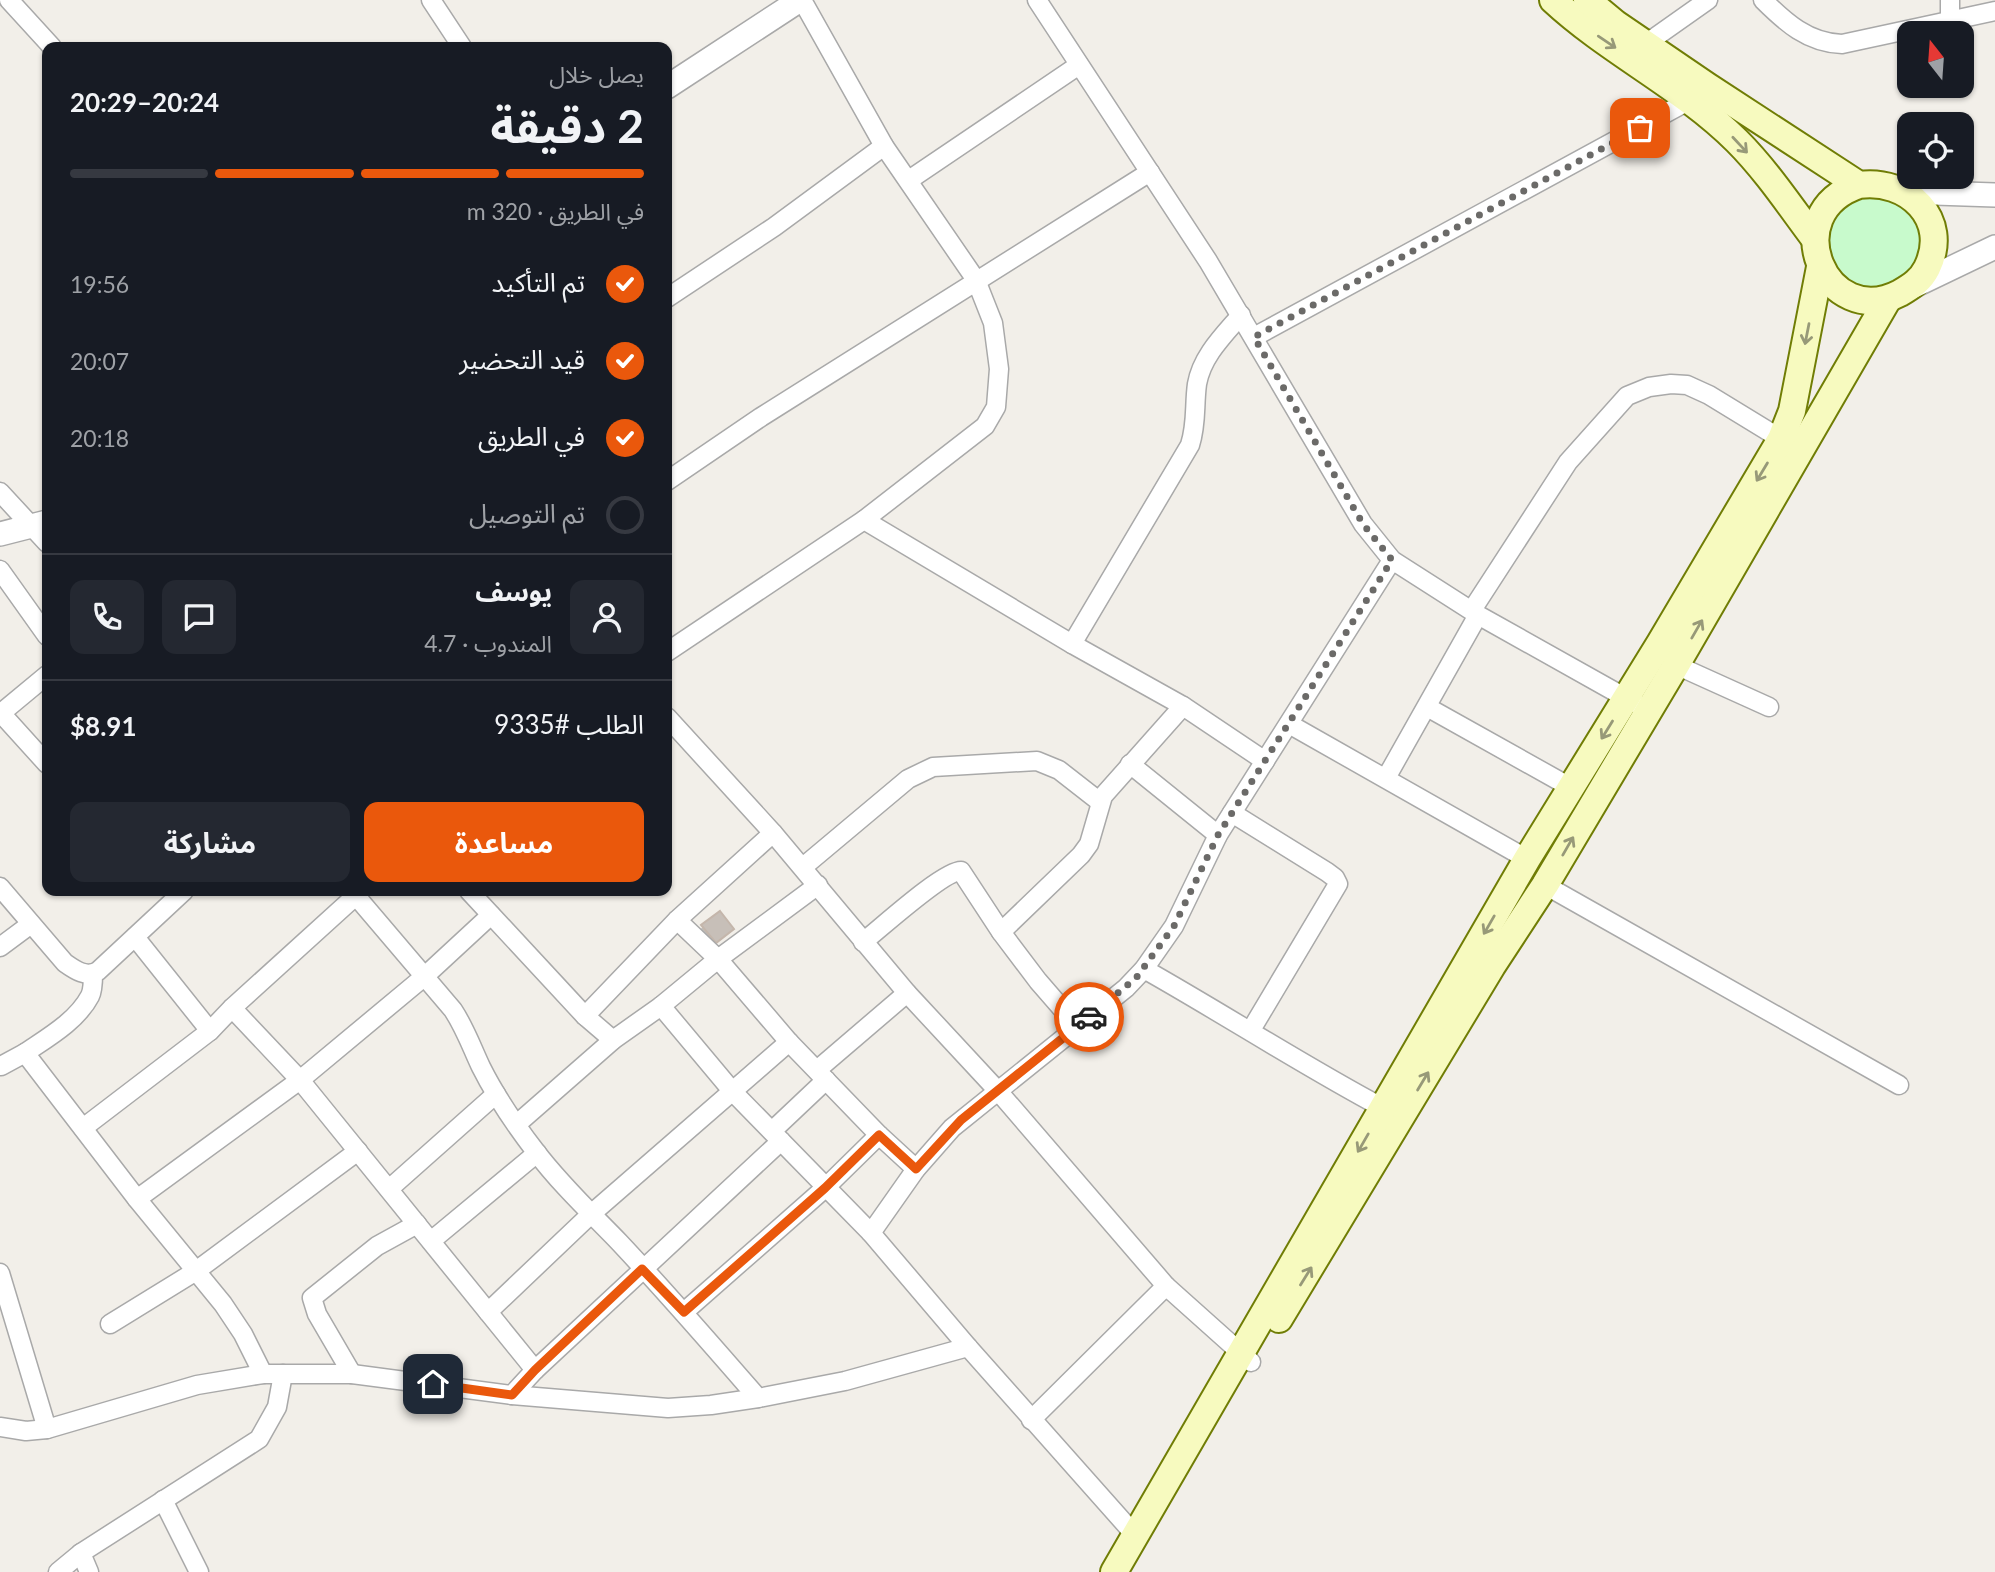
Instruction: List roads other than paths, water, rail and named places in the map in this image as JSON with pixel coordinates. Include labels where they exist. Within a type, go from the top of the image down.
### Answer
[{"type":"main road","points":[[1553,0],[1738,142],[1814,238],[1820,267],[1827,278],[1848,295],[1875,301],[1888,299],[1914,286],[1928,266],[1931,255],[1932,231],[1923,208],[1905,192],[1883,184],[1859,185],[1842,192],[1828,204],[1819,220],[1814,238]]},
{"type":"main road","points":[[1587,0],[1707,86],[1859,185]]},
{"type":"main road","points":[[1114,1572],[1245,1358],[1307,1276],[1492,966],[1545,885],[1637,704],[1781,439],[1792,411],[1820,267]]},
{"type":"main road","points":[[1131,1572],[1383,1108],[1527,859],[1570,787],[1637,704],[1676,665],[1888,299]]},
{"type":"street","points":[[9,0],[47,42]]},
{"type":"street","points":[[431,0],[459,42]]},
{"type":"street","points":[[672,84],[801,0],[884,146],[976,280],[993,323],[999,369],[996,407],[985,426],[864,520],[672,649]]},
{"type":"street","points":[[1037,0],[1241,315],[1363,524],[1392,560],[1475,612],[1637,704]]},
{"type":"street","points":[[1763,0],[1787,23],[1808,36],[1832,44],[1897,32]]},
{"type":"street","points":[[1950,0],[1950,21],[1995,12]]},
{"type":"street","points":[[1647,43],[1702,1]]},
{"type":"street","points":[[909,180],[1079,65]]},
{"type":"street","points":[[1254,337],[1688,101]]},
{"type":"street","points":[[672,295],[774,227],[884,146]]},
{"type":"street","points":[[672,478],[761,416],[1150,172]]},
{"type":"street","points":[[1905,192],[1995,195]]},
{"type":"street","points":[[1914,286],[1995,247]]},
{"type":"street","points":[[1072,644],[1191,445],[1196,428],[1197,386],[1200,374],[1213,347],[1241,315]]},
{"type":"street","points":[[1386,778],[1427,707],[1475,612],[1568,462],[1627,396],[1649,387],[1687,385],[1709,394],[1781,439]]},
{"type":"street","points":[[0,492],[39,524]]},
{"type":"street","points":[[864,520],[1072,644],[1184,706],[1265,761]]},
{"type":"street","points":[[0,534],[39,524]]},
{"type":"street","points":[[871,1233],[916,1169],[952,1128],[1126,988],[1144,969],[1174,926],[1218,835],[1392,560]]},
{"type":"street","points":[[3,580],[42,630]]},
{"type":"street","points":[[1676,665],[1769,707]]},
{"type":"street","points":[[42,679],[0,713],[42,759]]},
{"type":"street","points":[[1001,932],[1081,855],[1089,844],[1100,802],[1130,764],[1184,706]]},
{"type":"street","points":[[1427,707],[1570,787]]},
{"type":"street","points":[[672,722],[803,867],[907,993],[998,1091],[1166,1286],[1245,1358]]},
{"type":"street","points":[[1289,724],[1527,859]]},
{"type":"street","points":[[803,867],[908,779],[933,767],[1037,761],[1059,770],[1100,802]]},
{"type":"street","points":[[1130,764],[1218,835]]},
{"type":"street","points":[[1232,813],[1327,872],[1338,884],[1251,1030]]},
{"type":"street","points":[[585,1016],[677,920],[773,833]]},
{"type":"street","points":[[863,942],[931,887],[960,870],[1001,932],[1077,1026]]},
{"type":"street","points":[[517,1124],[613,1040],[818,885]]},
{"type":"street","points":[[1545,885],[1899,1085]]},
{"type":"street","points":[[0,887],[65,964],[76,971],[93,974]]},
{"type":"street","points":[[0,1066],[57,1031],[92,992],[93,974],[135,937],[171,896]]},
{"type":"street","points":[[83,1128],[210,1031],[355,896]]},
{"type":"street","points":[[360,896],[463,1025],[481,1068],[496,1094],[537,1153],[590,1214],[684,1312],[758,1398]]},
{"type":"street","points":[[474,896],[585,1016],[613,1040]]},
{"type":"street","points":[[137,1199],[300,1080],[425,976],[491,915]]},
{"type":"street","points":[[677,920],[718,959],[789,1042],[879,1135],[916,1169]]},
{"type":"street","points":[[0,947],[31,924]]},
{"type":"street","points":[[135,937],[210,1031]]},
{"type":"street","points":[[1144,969],[1251,1030],[1325,1077],[1383,1108]]},
{"type":"street","points":[[512,1395],[777,1136],[821,1075],[907,993]]},
{"type":"street","points":[[661,1006],[733,1092],[871,1233],[1031,1420],[1135,1535]]},
{"type":"street","points":[[232,1008],[300,1080],[535,1370]]},
{"type":"street","points":[[488,1312],[590,1214],[789,1042]]},
{"type":"street","points":[[25,1053],[137,1199],[196,1270],[243,1334],[263,1374]]},
{"type":"street","points":[[389,1189],[496,1094]]},
{"type":"street","points":[[684,1312],[825,1188],[879,1135]]},
{"type":"street","points":[[110,1325],[196,1270],[358,1151]]},
{"type":"street","points":[[431,1241],[537,1153]]},
{"type":"street","points":[[352,1374],[317,1314],[312,1298],[377,1246],[417,1224]]},
{"type":"street","points":[[0,1273],[47,1429]]},
{"type":"street","points":[[1031,1420],[1166,1286]]},
{"type":"street","points":[[0,1427],[26,1431],[47,1429],[197,1385],[263,1374],[352,1374],[512,1395],[668,1408],[712,1405],[845,1381],[968,1347]]},
{"type":"street","points":[[58,1572],[81,1553],[259,1439],[277,1407],[283,1374]]},
{"type":"street","points":[[163,1500],[199,1572]]},
{"type":"street","points":[[81,1553],[89,1572]]}]
